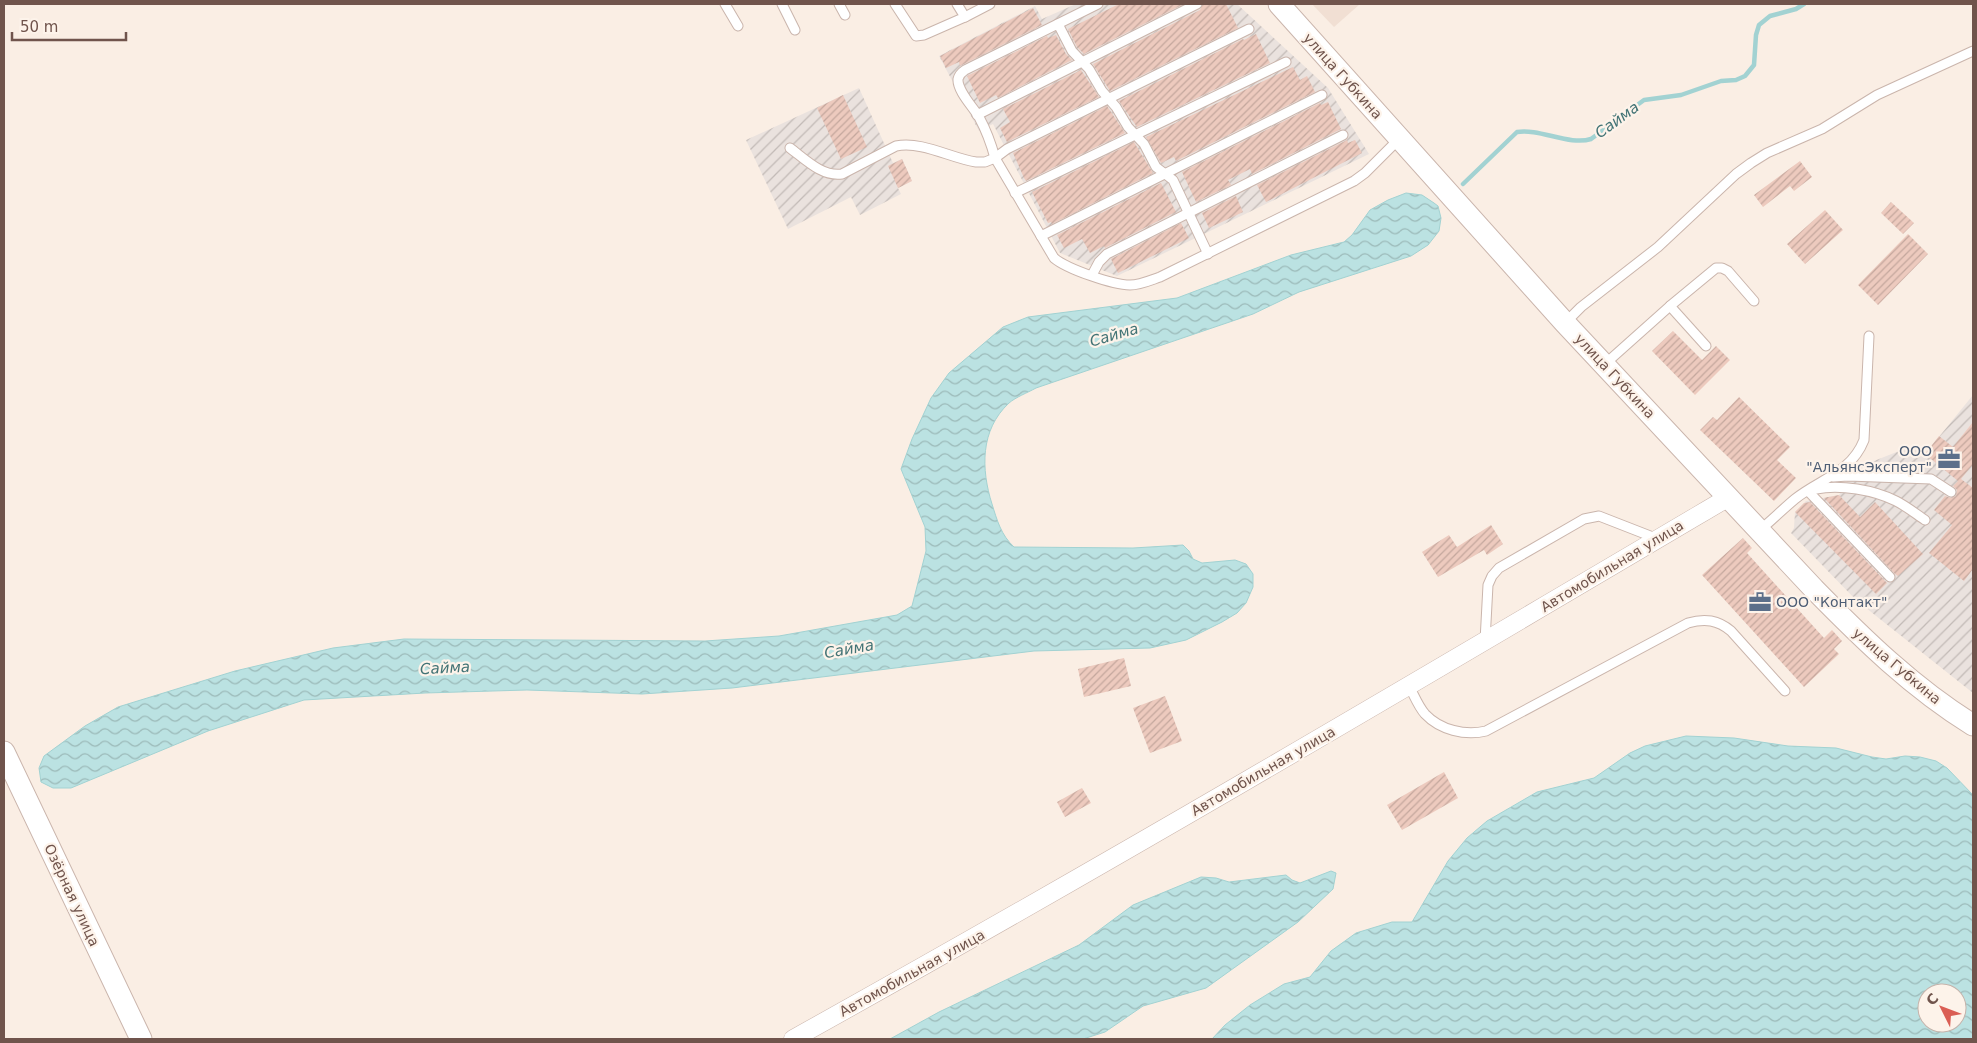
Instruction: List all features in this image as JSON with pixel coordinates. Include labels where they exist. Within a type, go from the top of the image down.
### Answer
[{"type":"street","name":"улица Губкина","points":[[1279,4],[1566,323],[1814,589],[1882,656],[1934,698],[1973,725]]},
{"type":"street","name":"Автомобильная улица","points":[[793,1039],[994,928],[1729,497]]},
{"type":"street","name":"Озёрная улица","points":[[4,752],[141,1039]]},
{"type":"lane","points":[[725,4],[738,26]]},
{"type":"lane","points":[[782,4],[795,30]]},
{"type":"lane","points":[[839,4],[845,15]]},
{"type":"lane","points":[[895,4],[916,36],[924,35],[990,4]]},
{"type":"lane","points":[[957,4],[965,17]]},
{"type":"lane","points":[[1098,4],[965,70],[958,82],[966,100],[978,115],[990,140],[995,158],[1014,193],[1054,258],[1061,264],[1121,285],[1133,285],[1160,277],[1354,181],[1365,174],[1399,138]]},
{"type":"lane","points":[[978,115],[1197,4]]},
{"type":"lane","points":[[1058,24],[1072,51],[1116,107],[1128,127],[1144,144],[1156,166],[1173,180],[1208,254]]},
{"type":"lane","points":[[790,148],[825,173],[832,175],[842,174],[896,146],[903,145],[914,145],[976,162],[985,162],[995,158],[1007,149],[1249,29]]},
{"type":"lane","points":[[1566,323],[1581,307],[1658,247],[1726,183],[1751,163],[1768,153],[1822,129],[1877,95],[1973,51]]},
{"type":"lane","points":[[1014,193],[1286,62]]},
{"type":"lane","points":[[1041,236],[1322,95]]},
{"type":"lane","points":[[1092,275],[1099,262],[1107,254],[1343,135]]},
{"type":"lane","points":[[1605,364],[1716,268],[1728,271],[1754,301]]},
{"type":"lane","points":[[1670,306],[1706,346]]},
{"type":"lane","points":[[1760,530],[1795,499],[1832,477],[1856,456],[1864,440],[1869,336]]},
{"type":"lane","points":[[1832,477],[1931,479],[1952,492]]},
{"type":"lane","points":[[1808,491],[1820,488],[1842,488],[1881,495],[1896,501],[1925,520]]},
{"type":"lane","points":[[1808,491],[1890,577]]},
{"type":"lane","points":[[1484,641],[1488,585],[1498,568],[1592,516],[1599,516],[1658,539]]},
{"type":"lane","points":[[1409,686],[1423,712],[1440,726],[1464,733],[1486,731],[1688,623],[1700,620],[1717,622],[1731,631],[1785,691]]},
{"type":"shaded area","points":[[1076,4],[1237,4],[1328,88],[1369,154],[1117,276],[1060,253],[993,124],[979,131],[939,56],[1035,6],[1042,19]]},
{"type":"shaded area","points":[[1312,4],[1360,4],[1334,27]]},
{"type":"shaded area","points":[[859,88],[893,163],[902,159],[912,181],[898,188],[901,194],[860,215],[851,197],[788,229],[746,140]]},
{"type":"shaded area","points":[[1973,395],[1973,693],[1856,600],[1791,533],[1794,528],[1795,512],[1806,501],[1839,495],[1848,480],[1849,471],[1914,445],[1925,454]]},
{"type":"water","points":[[1406,193],[1422,195],[1434,203],[1438,206],[1441,218],[1439,231],[1428,245],[1411,256],[1299,292],[1253,314],[1036,388],[1009,403],[999,414],[993,425],[986,450],[985,464],[988,491],[1003,532],[1014,547],[1133,548],[1183,545],[1193,559],[1202,563],[1235,560],[1246,564],[1253,574],[1253,587],[1246,603],[1237,613],[1186,640],[1150,648],[1034,651],[732,688],[642,694],[527,690],[425,693],[304,700],[208,731],[71,788],[53,788],[41,782],[39,768],[44,756],[85,726],[118,707],[235,671],[333,648],[404,639],[705,641],[779,636],[897,615],[912,606],[926,551],[925,527],[901,469],[912,439],[931,398],[949,373],[1003,327],[1028,317],[1177,298],[1291,255],[1344,242],[1352,235],[1370,210]]},
{"type":"water","points":[[1686,736],[1734,738],[1788,746],[1836,748],[1886,759],[1905,756],[1920,757],[1936,761],[1947,768],[1973,795],[1973,1039],[1212,1039],[1225,1025],[1250,1005],[1284,984],[1310,977],[1331,951],[1356,933],[1392,922],[1412,922],[1448,861],[1467,838],[1487,821],[1537,792],[1594,778],[1630,753],[1645,746]]},
{"type":"water","points":[[1331,871],[1336,873],[1333,889],[1298,922],[1206,988],[1143,1006],[1105,1032],[1083,1039],[890,1039],[939,1012],[1079,945],[1133,905],[1201,877],[1216,878],[1229,882],[1286,875],[1300,883]]},
{"type":"building","points":[[1119,4],[1184,4],[1084,54],[1077,47],[1068,29]]},
{"type":"building","points":[[1203,4],[1226,4],[1238,28],[1110,91],[1093,64],[1200,10]]},
{"type":"building","points":[[1033,8],[1042,25],[960,66],[959,62],[946,68],[940,56]]},
{"type":"building","points":[[1256,34],[1270,63],[1137,127],[1119,101],[1243,39]]},
{"type":"building","points":[[1056,35],[1066,54],[1072,60],[998,98],[996,95],[980,103],[967,76],[1047,36],[1048,38]]},
{"type":"building","points":[[1293,67],[1300,80],[1307,76],[1315,92],[1176,161],[1174,157],[1161,163],[1146,137]]},
{"type":"building","points":[[1081,70],[1099,97],[1007,142],[1000,128],[1010,122],[1003,109]]},
{"type":"building","points":[[843,95],[867,147],[841,159],[817,108]]},
{"type":"building","points":[[1328,102],[1341,129],[1252,174],[1250,169],[1228,180],[1231,185],[1196,202],[1182,172],[1320,103],[1321,105]]},
{"type":"building","points":[[1107,106],[1125,133],[1026,181],[1013,153]]},
{"type":"building","points":[[1347,140],[1348,143],[1355,140],[1362,153],[1266,202],[1257,185]]},
{"type":"building","points":[[1134,142],[1153,173],[1052,224],[1051,222],[1048,223],[1032,192]]},
{"type":"building","points":[[902,159],[912,181],[898,188],[888,166]]},
{"type":"building","points":[[1800,161],[1812,177],[1794,191],[1790,186],[1763,207],[1754,195]]},
{"type":"building","points":[[1161,183],[1176,212],[1105,248],[1104,246],[1090,253],[1082,239],[1064,248],[1057,235]]},
{"type":"building","points":[[1236,196],[1243,212],[1209,228],[1202,213]]},
{"type":"building","points":[[1891,202],[1914,223],[1903,234],[1881,213]]},
{"type":"building","points":[[1825,210],[1843,230],[1805,264],[1787,244]]},
{"type":"building","points":[[1181,223],[1189,238],[1118,273],[1111,259]]},
{"type":"building","points":[[1908,234],[1928,254],[1878,305],[1858,285]]},
{"type":"building","points":[[1673,331],[1702,360],[1716,346],[1730,360],[1695,395],[1652,351]]},
{"type":"building","points":[[1739,397],[1790,447],[1777,460],[1796,478],[1774,501],[1700,430],[1713,417],[1717,420]]},
{"type":"building","points":[[1973,422],[1973,464],[1961,479],[1973,488],[1973,569],[1964,581],[1929,553],[1952,525],[1934,510],[1945,496],[1951,498],[1956,496],[1957,490],[1953,486],[1958,481],[1925,454],[1939,436],[1953,447]]},
{"type":"building","points":[[1839,495],[1860,517],[1875,502],[1923,554],[1898,576],[1895,574],[1824,498]]},
{"type":"building","points":[[1810,502],[1887,583],[1876,594],[1795,512],[1804,503]]},
{"type":"building","points":[[1491,525],[1503,544],[1487,555],[1484,550],[1438,577],[1422,552],[1449,535],[1457,547]]},
{"type":"building","name":"ООО \"Контакт\"","points":[[1743,538],[1752,548],[1747,553],[1824,638],[1832,630],[1842,641],[1834,649],[1839,654],[1804,687],[1702,575]]},
{"type":"building","points":[[1124,658],[1131,686],[1084,697],[1078,669]]},
{"type":"building","points":[[1165,696],[1182,741],[1150,753],[1133,708]]},
{"type":"building","points":[[1444,772],[1458,798],[1402,830],[1387,805]]},
{"type":"building","points":[[1082,788],[1091,803],[1065,817],[1057,802]]},
{"type":"waterway","name":"Сайма","points":[[1463,184],[1517,132],[1535,132],[1564,139],[1583,141],[1591,139],[1644,100],[1681,95],[1721,81],[1736,80],[1745,76],[1754,65],[1756,35],[1759,25],[1770,16],[1796,9],[1804,4]]},
{"type":"place","name":"ООО \"АльянсЭксперт\"","points":[[1949,459]]},
{"type":"place","name":"ООО \"Контакт\"","points":[[1760,602]]}]
